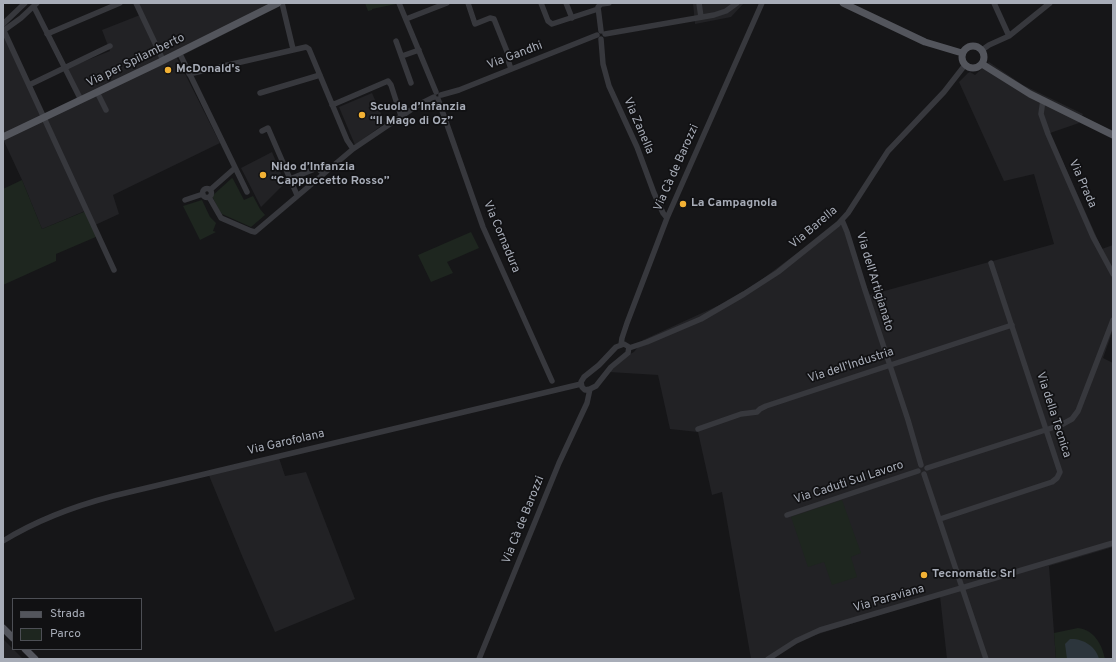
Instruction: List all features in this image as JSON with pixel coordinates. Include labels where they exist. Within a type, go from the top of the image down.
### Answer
[{"type":"main road","name":"Via per Spilamberto","points":[[3,137],[278,3]]},
{"type":"main road","points":[[843,3],[925,42],[962,53]]},
{"type":"main road","points":[[973,46],[982,50],[984,55],[982,64],[979,67],[973,69],[965,66],[962,61],[962,53],[966,48],[973,46]]},
{"type":"main road","points":[[982,64],[1023,90],[1113,135]]},
{"type":"main road","points":[[3,628],[12,637]]},
{"type":"main road","points":[[26,650],[35,659]]},
{"type":"street","points":[[3,24],[25,3]]},
{"type":"street","points":[[47,34],[120,3]]},
{"type":"street","points":[[136,3],[163,60]]},
{"type":"street","points":[[282,3],[293,49]]},
{"type":"street","name":"Via Cornadura","points":[[399,3],[437,96],[483,227],[552,381]]},
{"type":"street","points":[[406,19],[447,3]]},
{"type":"street","points":[[468,3],[475,24],[490,18],[494,19],[508,54],[508,63],[511,69]]},
{"type":"street","points":[[542,3],[550,24],[598,9],[602,4],[609,3]]},
{"type":"street","points":[[566,3],[572,18]]},
{"type":"street","points":[[699,3],[701,17]]},
{"type":"street","name":"Via Gandhi","points":[[209,197],[221,218],[255,232],[353,149],[427,99],[459,90],[601,35],[723,13],[737,3]]},
{"type":"street","name":"Via Cà de Barozzi","points":[[622,345],[623,335],[627,323],[667,218],[762,3]]},
{"type":"street","points":[[994,3],[1009,36]]},
{"type":"street","points":[[982,50],[988,45],[1009,36],[1050,3]]},
{"type":"street","points":[[81,100],[47,34],[36,5],[3,31],[114,270]]},
{"type":"street","name":"Via Zanella","points":[[598,9],[603,64],[609,86],[637,147],[654,194],[667,218]]},
{"type":"street","points":[[396,41],[411,84]]},
{"type":"street","points":[[29,85],[110,46]]},
{"type":"street","points":[[189,74],[293,49],[304,47],[308,48],[347,140],[353,149]]},
{"type":"street","points":[[402,56],[419,50]]},
{"type":"street","points":[[179,52],[247,192]]},
{"type":"street","name":"Via Barella","points":[[629,348],[701,319],[744,294],[778,272],[842,220],[852,208],[888,151],[944,92],[965,66]]},
{"type":"street","points":[[260,93],[320,75]]},
{"type":"street","points":[[332,104],[388,81],[392,87],[402,116]]},
{"type":"street","points":[[97,92],[106,110]]},
{"type":"street","name":"Via Prada","points":[[1043,100],[1041,114],[1051,141],[1093,236],[1113,274]]},
{"type":"street","points":[[262,131],[268,128],[297,196]]},
{"type":"street","points":[[185,200],[203,194],[205,189],[210,190],[235,168]]},
{"type":"street","points":[[290,179],[317,168],[323,173]]},
{"type":"street","points":[[203,194],[205,197],[209,197],[211,194],[210,190]]},
{"type":"street","name":"Via dell'Artigianato","points":[[842,220],[908,420],[921,465]]},
{"type":"street","name":"Via della Tecnica","points":[[940,519],[1054,480],[1059,475],[1059,469],[991,263]]},
{"type":"street","points":[[986,659],[940,519],[926,471],[926,466],[921,465],[918,467],[918,471],[920,473],[926,471],[1046,429],[1066,423],[1075,416],[1113,320]]},
{"type":"street","name":"Via dell’Industria","points":[[698,429],[741,414],[757,412],[766,406],[1012,325]]},
{"type":"street","points":[[622,345],[626,345],[629,348],[628,353],[612,367],[596,386],[590,389],[584,389],[581,384],[584,377],[599,365],[614,349],[622,345]]},
{"type":"street","name":"Via Garofolana","points":[[3,541],[63,512],[113,496],[581,384]]},
{"type":"street","name":"Via Cà de Barozzi","points":[[479,659],[559,463],[587,403],[590,389]]},
{"type":"street","name":"Via Caduti Sul Lavoro","points":[[787,515],[918,471]]},
{"type":"street","name":"Via Paraviana","points":[[768,659],[801,638],[820,630],[1113,543]]},
{"type":"shaded area","points":[[137,3],[286,3],[177,58],[220,143],[113,195],[119,214],[93,226],[85,211],[42,229],[3,139],[3,32],[43,118],[80,100],[65,69],[110,51],[102,30],[140,15]]},
{"type":"shaded area","points":[[693,3],[744,3],[731,17],[695,24]]},
{"type":"shaded area","points":[[989,62],[1023,85],[1083,114],[1079,123],[1050,133],[1102,249],[1113,245],[1113,330],[1103,358],[1113,363],[1113,547],[1049,566],[1056,659],[947,659],[940,596],[809,637],[792,645],[770,659],[751,659],[722,492],[712,495],[698,432],[670,429],[658,375],[609,372],[628,355],[634,352],[643,340],[724,303],[757,283],[840,221],[870,295],[1054,244],[1034,174],[1004,181],[959,82],[970,72],[975,75]]},
{"type":"shaded area","name":"Scuola d’Infanzia “Il Mago di Oz”","points":[[372,93],[385,123],[355,145],[339,107]]},
{"type":"shaded area","name":"Nido d’Infanzia “Cappuccetto Rosso”","points":[[272,152],[285,183],[261,207],[241,168]]},
{"type":"shaded area","points":[[278,455],[285,476],[306,472],[355,599],[275,632],[208,473]]},
{"type":"shaded area","points":[[3,639],[12,648],[12,650],[14,650],[23,659],[3,659]]},
{"type":"shaded area","points":[[1070,639],[1084,641],[1095,650],[1099,659],[1067,659],[1065,644]]},
{"type":"green space","points":[[365,3],[395,3],[396,4],[368,11]]},
{"type":"green space","points":[[232,178],[244,200],[253,196],[265,215],[251,227],[222,214],[212,196]]},
{"type":"green space","points":[[22,180],[42,229],[86,211],[98,236],[56,254],[56,261],[3,285],[3,189]]},
{"type":"green space","points":[[202,200],[210,217],[216,223],[213,231],[216,232],[200,240],[183,206]]},
{"type":"green space","points":[[471,232],[479,248],[447,262],[453,273],[431,282],[418,255]]},
{"type":"green space","points":[[842,500],[861,553],[851,557],[857,577],[832,585],[824,562],[808,567],[791,517]]},
{"type":"green space","points":[[1078,628],[1084,629],[1093,635],[1102,648],[1105,659],[1056,659],[1054,633]]},
{"type":"place","name":"McDonald's","points":[[168,70]]},
{"type":"place","name":"Scuola d’Infanzia “Il Mago di Oz”","points":[[362,115]]},
{"type":"place","name":"Nido d’Infanzia “Cappuccetto Rosso”","points":[[263,175]]},
{"type":"place","name":"La Campagnola","points":[[683,204]]},
{"type":"place","name":"Tecnomatic Srl","points":[[924,575]]}]
